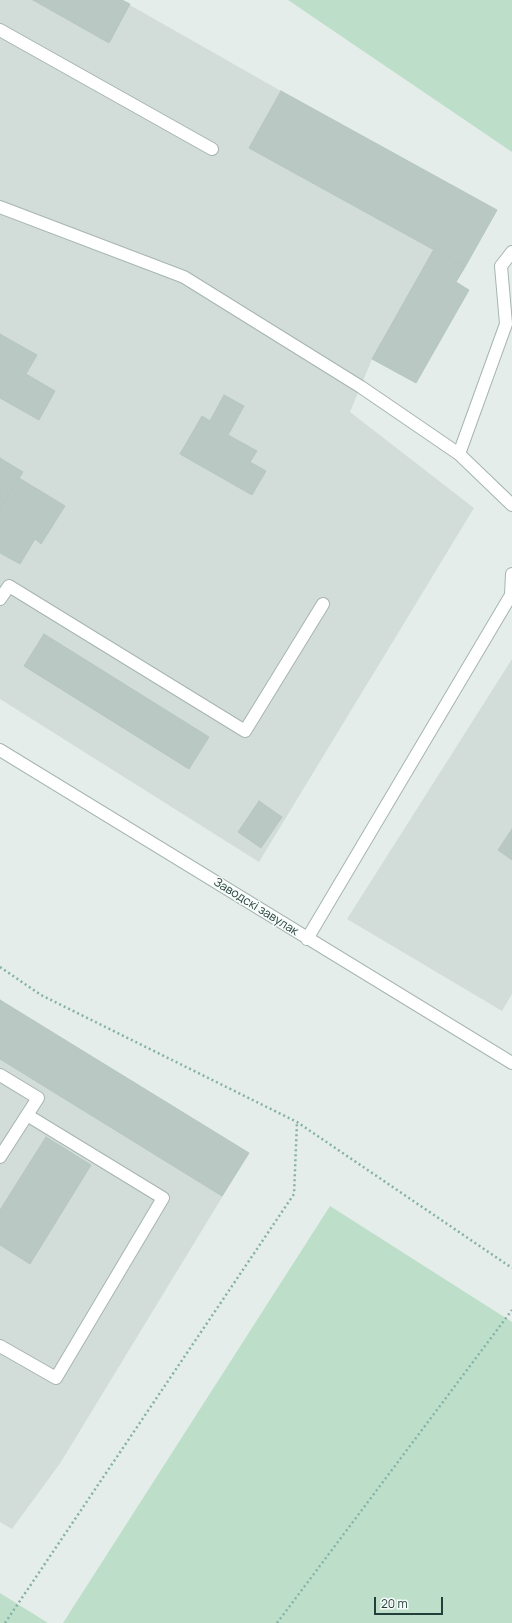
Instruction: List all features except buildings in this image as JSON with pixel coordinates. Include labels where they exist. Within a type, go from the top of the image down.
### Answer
[{"type":"lane","points":[[0,30],[212,149]]},
{"type":"lane","points":[[0,207],[184,277],[361,387],[459,454],[512,505]]},
{"type":"lane","points":[[459,454],[506,324],[501,266],[512,252]]},
{"type":"lane","points":[[307,939],[511,594],[512,574]]},
{"type":"lane","points":[[0,599],[9,586],[245,731],[323,604]]},
{"type":"lane","name":"Заводскі завулак","points":[[0,750],[307,939],[511,1060]]},
{"type":"lane","points":[[0,1075],[38,1098],[0,1157]]},
{"type":"lane","points":[[0,1346],[56,1378],[163,1198],[27,1115]]},
{"type":"path","points":[[0,967],[41,995],[297,1122],[512,1268]]},
{"type":"path","points":[[4,1623],[294,1194],[297,1122]]},
{"type":"path","points":[[276,1623],[512,1310]]},
{"type":"shaded area","points":[[0,0],[121,0],[281,91],[497,210],[456,282],[469,290],[416,383],[372,359],[350,412],[474,508],[259,862],[0,699]]},
{"type":"shaded area","points":[[512,659],[512,994],[502,1011],[347,919]]},
{"type":"shaded area","points":[[0,1000],[249,1153],[61,1462],[12,1529],[0,1522]]},
{"type":"green space","points":[[288,0],[512,0],[512,152]]},
{"type":"green space","points":[[330,1206],[512,1322],[512,1623],[63,1623]]},
{"type":"green space","points":[[0,1593],[48,1623],[0,1623]]}]
